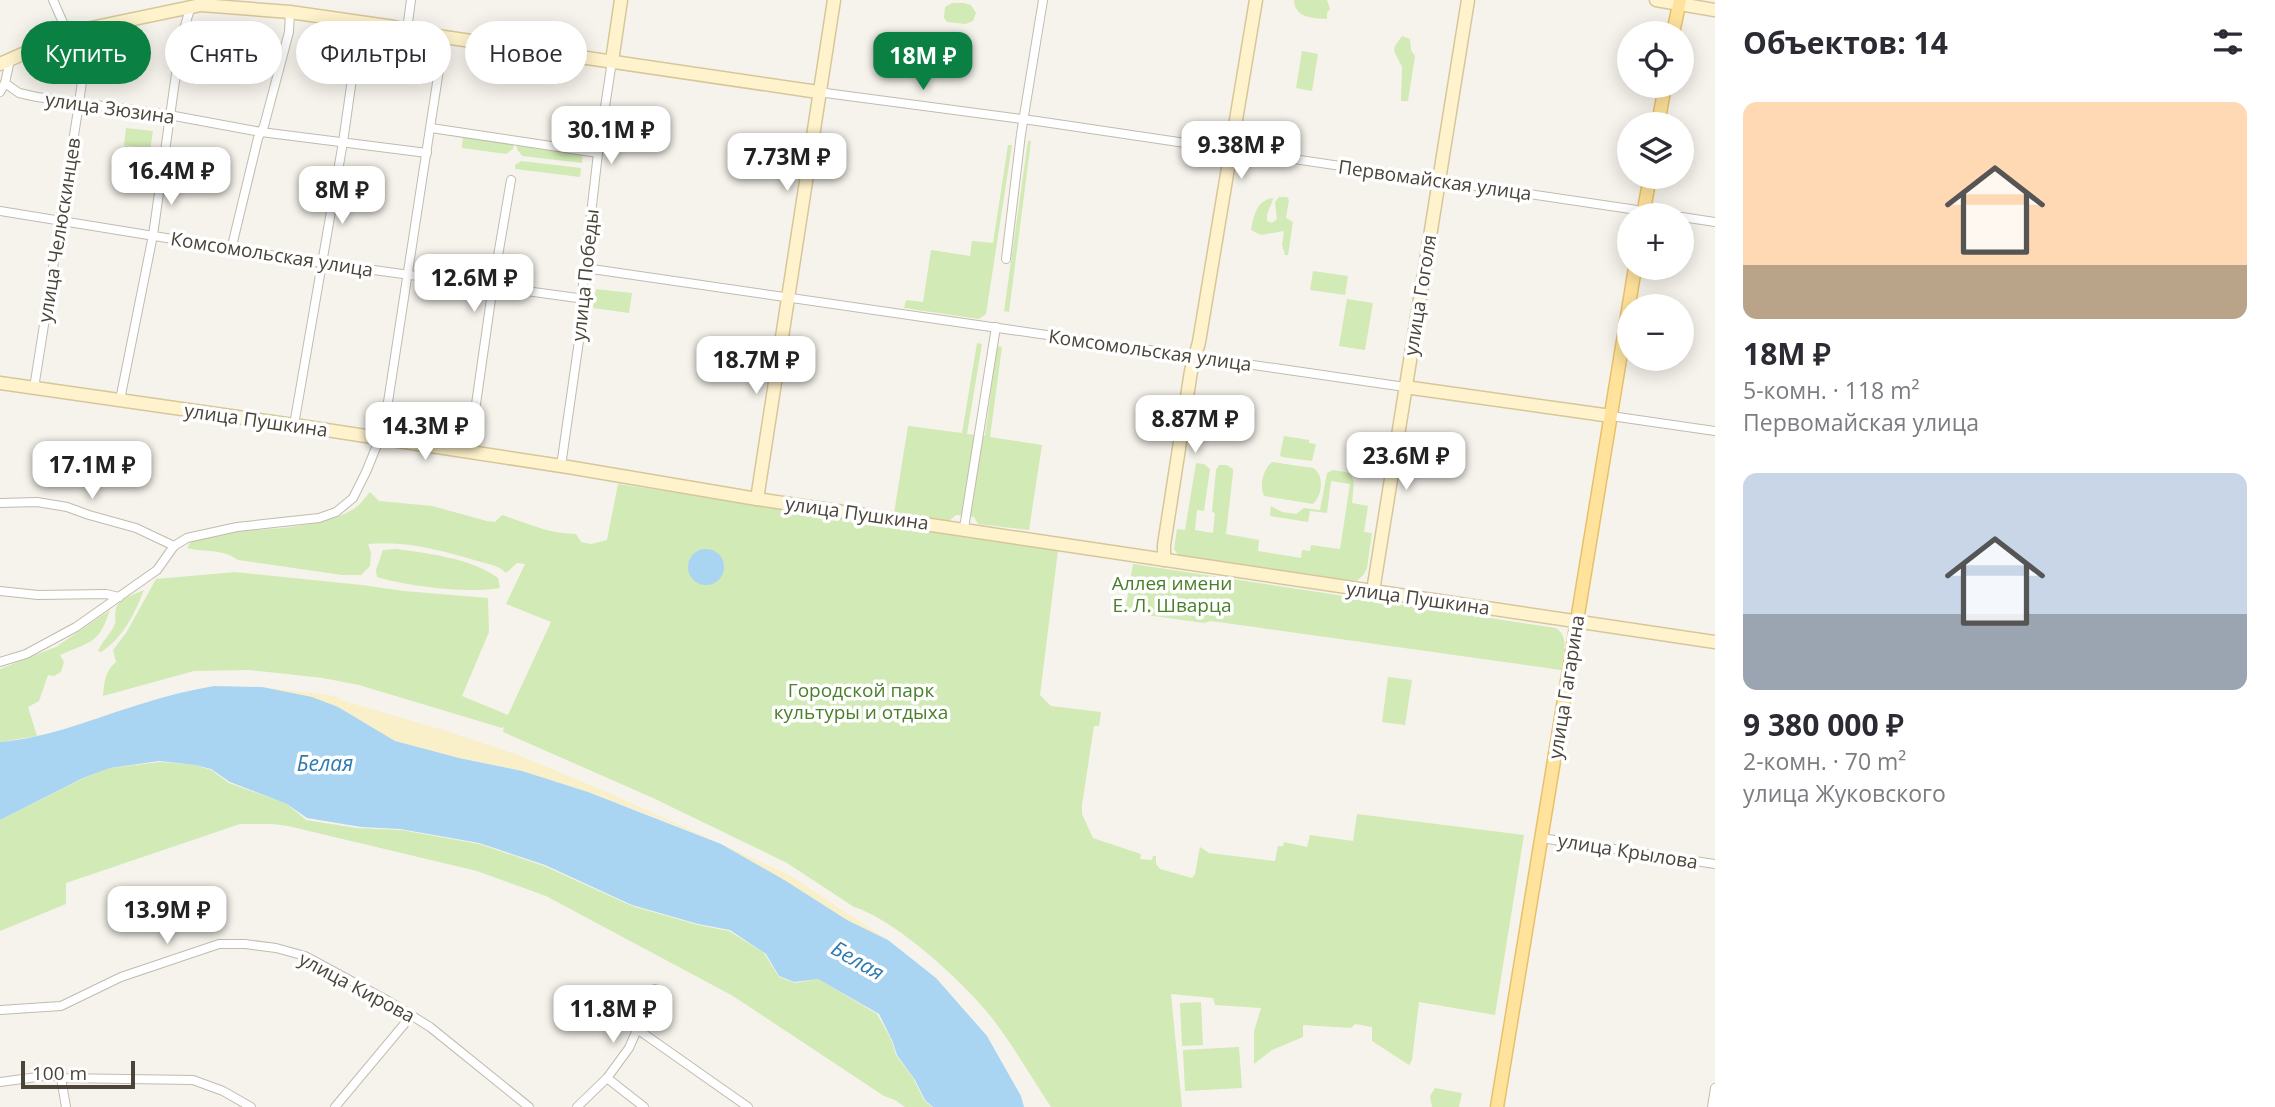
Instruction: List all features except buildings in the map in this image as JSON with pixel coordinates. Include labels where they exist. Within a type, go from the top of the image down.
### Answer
[{"type":"main road","name":"улица Победы","points":[[612,61],[621,0]]},
{"type":"main road","points":[[757,499],[834,0]]},
{"type":"main road","points":[[1164,560],[1164,545],[1191,371],[1197,357],[1256,0]]},
{"type":"main road","name":"улица Гоголя","points":[[1373,591],[1468,0]]},
{"type":"main road","points":[[1656,0],[1715,10]]},
{"type":"main road","points":[[1675,21],[1679,2]]},
{"type":"main road","name":"Первомайская улица","points":[[123,21],[197,5],[290,12],[347,21]]},
{"type":"main road","name":"Первомайская улица","points":[[451,38],[818,92]]},
{"type":"main road","name":"Первомайская улица","points":[[5,62],[21,55]]},
{"type":"main road","name":"улица Гагарина","points":[[1497,1107],[1633,280]]},
{"type":"main road","name":"улица Пушкина","points":[[0,383],[381,438],[757,499],[964,525],[1164,560],[1715,642]]},
{"type":"main road","name":"Комсомольская улица","points":[[1405,387],[1611,416]]},
{"type":"street","points":[[53,0],[62,21]]},
{"type":"street","points":[[408,21],[411,0]]},
{"type":"street","points":[[1006,258],[1043,0]]},
{"type":"street","points":[[120,400],[153,235],[181,39],[197,5]]},
{"type":"street","points":[[231,250],[258,138],[289,32],[290,12]]},
{"type":"street","name":"улица Победы","points":[[561,466],[585,299],[583,284],[612,61]]},
{"type":"street","points":[[0,92],[5,82],[5,62]]},
{"type":"street","name":"улица Зюзина","points":[[5,82],[19,93],[261,132],[428,153]]},
{"type":"street","name":"улица Челюскинцев","points":[[34,388],[82,84]]},
{"type":"street","points":[[293,425],[351,84]]},
{"type":"street","points":[[0,662],[26,654],[76,627],[157,570],[174,546],[187,538],[237,527],[319,518],[336,512],[354,498],[384,428],[438,84]]},
{"type":"street","name":"Первомайская улица","points":[[818,92],[1024,119],[1617,209]]},
{"type":"street","points":[[432,128],[598,153]]},
{"type":"street","points":[[469,453],[511,180]]},
{"type":"street","name":"Комсомольская улица","points":[[0,211],[231,250],[585,299]]},
{"type":"street","points":[[1694,219],[1715,222]]},
{"type":"street","name":"Комсомольская улица","points":[[585,268],[1405,387]]},
{"type":"street","points":[[964,525],[996,327]]},
{"type":"street","name":"Комсомольская улица","points":[[1611,416],[1715,431]]},
{"type":"street","points":[[0,503],[37,502],[67,507],[136,528],[174,546]]},
{"type":"street","points":[[0,591],[106,594],[119,597]]},
{"type":"street","name":"улица Крылова","points":[[1541,838],[1715,864]]},
{"type":"street","name":"улица Кирова","points":[[0,1010],[61,1006],[121,977],[219,944],[276,948],[305,956],[390,1002],[456,1047],[529,1107]]},
{"type":"street","points":[[577,1107],[607,1079],[629,1048],[655,989]]},
{"type":"street","points":[[335,1107],[411,1016]]},
{"type":"street","points":[[637,1030],[748,1107]]},
{"type":"street","points":[[0,1082],[52,1075],[61,1078],[193,1080],[223,1091],[251,1107]]},
{"type":"street","points":[[61,1078],[66,1107]]},
{"type":"street","points":[[607,1079],[644,1107]]},
{"type":"street","points":[[1712,1107],[1715,1088]]},
{"type":"green space","points":[[1294,0],[1327,0],[1330,9],[1327,19],[1301,14]]},
{"type":"green space","points":[[952,3],[971,5],[976,13],[973,21],[966,24],[947,22],[944,18],[945,7]]},
{"type":"green space","points":[[1402,36],[1410,39],[1411,50],[1415,56],[1408,101],[1401,101],[1402,67],[1394,51]]},
{"type":"green space","points":[[1302,51],[1318,54],[1312,91],[1296,88]]},
{"type":"green space","points":[[126,128],[153,131],[148,164],[122,161],[124,146],[148,149],[124,145]]},
{"type":"green space","points":[[463,136],[514,143],[513,149],[506,154],[462,148]]},
{"type":"green space","points":[[1028,141],[1031,141],[1009,312],[1004,311]]},
{"type":"green space","points":[[517,143],[583,153],[582,163],[522,156],[517,149]]},
{"type":"green space","points":[[1008,145],[1012,145],[986,314],[979,319],[904,308],[906,300],[923,302],[931,250],[970,256],[972,241],[993,243]]},
{"type":"green space","points":[[521,161],[581,168],[580,177],[515,169],[515,165]]},
{"type":"green space","points":[[1279,197],[1287,197],[1289,200],[1286,218],[1293,222],[1288,255],[1285,255],[1282,245],[1284,231],[1261,235],[1251,230],[1259,205],[1267,199],[1273,198],[1267,221],[1272,223],[1277,219],[1275,202]]},
{"type":"green space","points":[[1313,271],[1348,276],[1345,295],[1310,290]]},
{"type":"green space","points":[[596,289],[632,293],[629,313],[593,308]]},
{"type":"green space","points":[[1347,299],[1373,303],[1365,350],[1339,346]]},
{"type":"green space","points":[[977,343],[982,344],[967,434],[985,436],[997,346],[1002,347],[990,437],[1042,445],[1029,530],[978,524],[974,517],[956,515],[949,521],[894,513],[908,426],[962,433]]},
{"type":"green space","points":[[1284,436],[1309,440],[1309,443],[1316,444],[1312,461],[1282,457],[1280,455]]},
{"type":"green space","points":[[1272,462],[1313,468],[1317,471],[1321,486],[1313,504],[1264,496],[1263,478]]},
{"type":"green space","points":[[1196,463],[1204,464],[1210,469],[1204,511],[1197,510],[1195,530],[1213,533],[1216,470],[1219,465],[1227,465],[1233,469],[1233,473],[1226,534],[1259,540],[1258,551],[1301,558],[1302,550],[1310,551],[1311,545],[1340,549],[1350,484],[1331,481],[1327,513],[1310,511],[1308,522],[1270,516],[1271,506],[1282,512],[1296,514],[1304,508],[1320,510],[1327,473],[1333,470],[1350,473],[1354,482],[1352,503],[1368,506],[1364,532],[1372,533],[1364,574],[1357,581],[1345,580],[1178,555],[1174,549],[1177,529],[1185,530]]},
{"type":"green space","name":"Городской парк культуры и отдыха","points":[[618,484],[1058,550],[1040,695],[1051,706],[1101,712],[1099,726],[1094,726],[1082,805],[1082,814],[1093,838],[1141,854],[1140,859],[1152,860],[1153,856],[1156,856],[1156,864],[1160,869],[1192,878],[1200,847],[1209,853],[1275,861],[1278,846],[1283,846],[1284,842],[1307,847],[1310,835],[1353,841],[1357,814],[1524,835],[1495,1015],[1419,1002],[1412,1060],[1409,1065],[1372,1041],[1372,1027],[1355,1024],[1351,1028],[1303,1025],[1303,1037],[1272,1050],[1254,1064],[1254,1031],[1261,1008],[1215,1005],[1213,998],[1171,994],[1182,1107],[1051,1107],[998,1026],[971,994],[912,941],[891,926],[854,907],[787,863],[653,798],[503,732],[504,726],[502,728],[359,685],[250,670],[194,671],[103,696],[107,673],[116,662],[113,650],[126,633],[156,579],[235,572],[488,598],[489,632],[462,696],[508,715],[551,622],[506,604],[525,564],[517,563],[506,573],[491,565],[425,547],[383,543],[368,544],[371,553],[370,566],[361,575],[342,575],[238,560],[220,552],[187,548],[192,540],[335,518],[359,505],[370,492],[379,501],[432,506],[487,521],[495,522],[502,515],[548,530],[576,534],[581,542],[591,544],[607,540]]},
{"type":"green space","points":[[397,549],[450,558],[475,566],[498,578],[500,588],[438,588],[377,577],[376,570],[383,550]]},
{"type":"green space","name":"Аллея имени Е. Л. Шварца","points":[[1133,564],[1556,628],[1564,641],[1561,670],[1211,621],[1204,623],[1125,612]]},
{"type":"green space","points":[[144,590],[132,616],[116,640],[101,652],[98,651],[114,626],[117,605],[127,597]]},
{"type":"green space","points":[[110,610],[97,636],[60,655],[64,662],[61,672],[54,676],[48,675],[39,701],[28,707],[37,736],[0,742],[0,669],[56,647]]},
{"type":"green space","points":[[1388,677],[1412,680],[1405,725],[1382,722]]},
{"type":"green space","points":[[160,762],[195,765],[211,770],[229,783],[287,804],[306,820],[357,828],[401,830],[479,844],[544,866],[632,906],[729,931],[764,953],[779,977],[795,983],[818,979],[877,1014],[891,1039],[896,1055],[913,1078],[924,1100],[932,1107],[905,1107],[884,1096],[733,996],[546,896],[477,871],[288,826],[240,824],[66,883],[66,904],[0,931],[0,820],[110,768]]},
{"type":"green space","points":[[1201,1002],[1203,1045],[1182,1046],[1180,1003]]},
{"type":"green space","points":[[1239,1047],[1242,1088],[1185,1091],[1183,1050]]},
{"type":"green space","points":[[1435,1088],[1462,1093],[1459,1107],[1432,1107],[1430,1096]]},
{"type":"sand","points":[[262,687],[336,696],[341,700],[518,755],[607,792],[789,875],[888,940],[847,920],[721,844],[660,819],[522,771],[395,741],[338,707]]},
{"type":"water","points":[[706,549],[718,555],[724,567],[718,579],[706,585],[694,579],[688,567],[694,555]]},
{"type":"water","name":"Белая","points":[[214,686],[262,687],[312,697],[338,707],[395,741],[522,771],[588,792],[721,844],[847,920],[888,940],[936,978],[987,1036],[1021,1096],[1024,1107],[933,1107],[925,1100],[897,1055],[879,1014],[818,979],[794,982],[779,976],[766,954],[730,930],[632,905],[545,865],[479,843],[400,829],[361,827],[307,818],[287,804],[230,782],[211,769],[159,761],[110,768],[83,778],[0,820],[0,742],[54,732],[159,698]]}]
